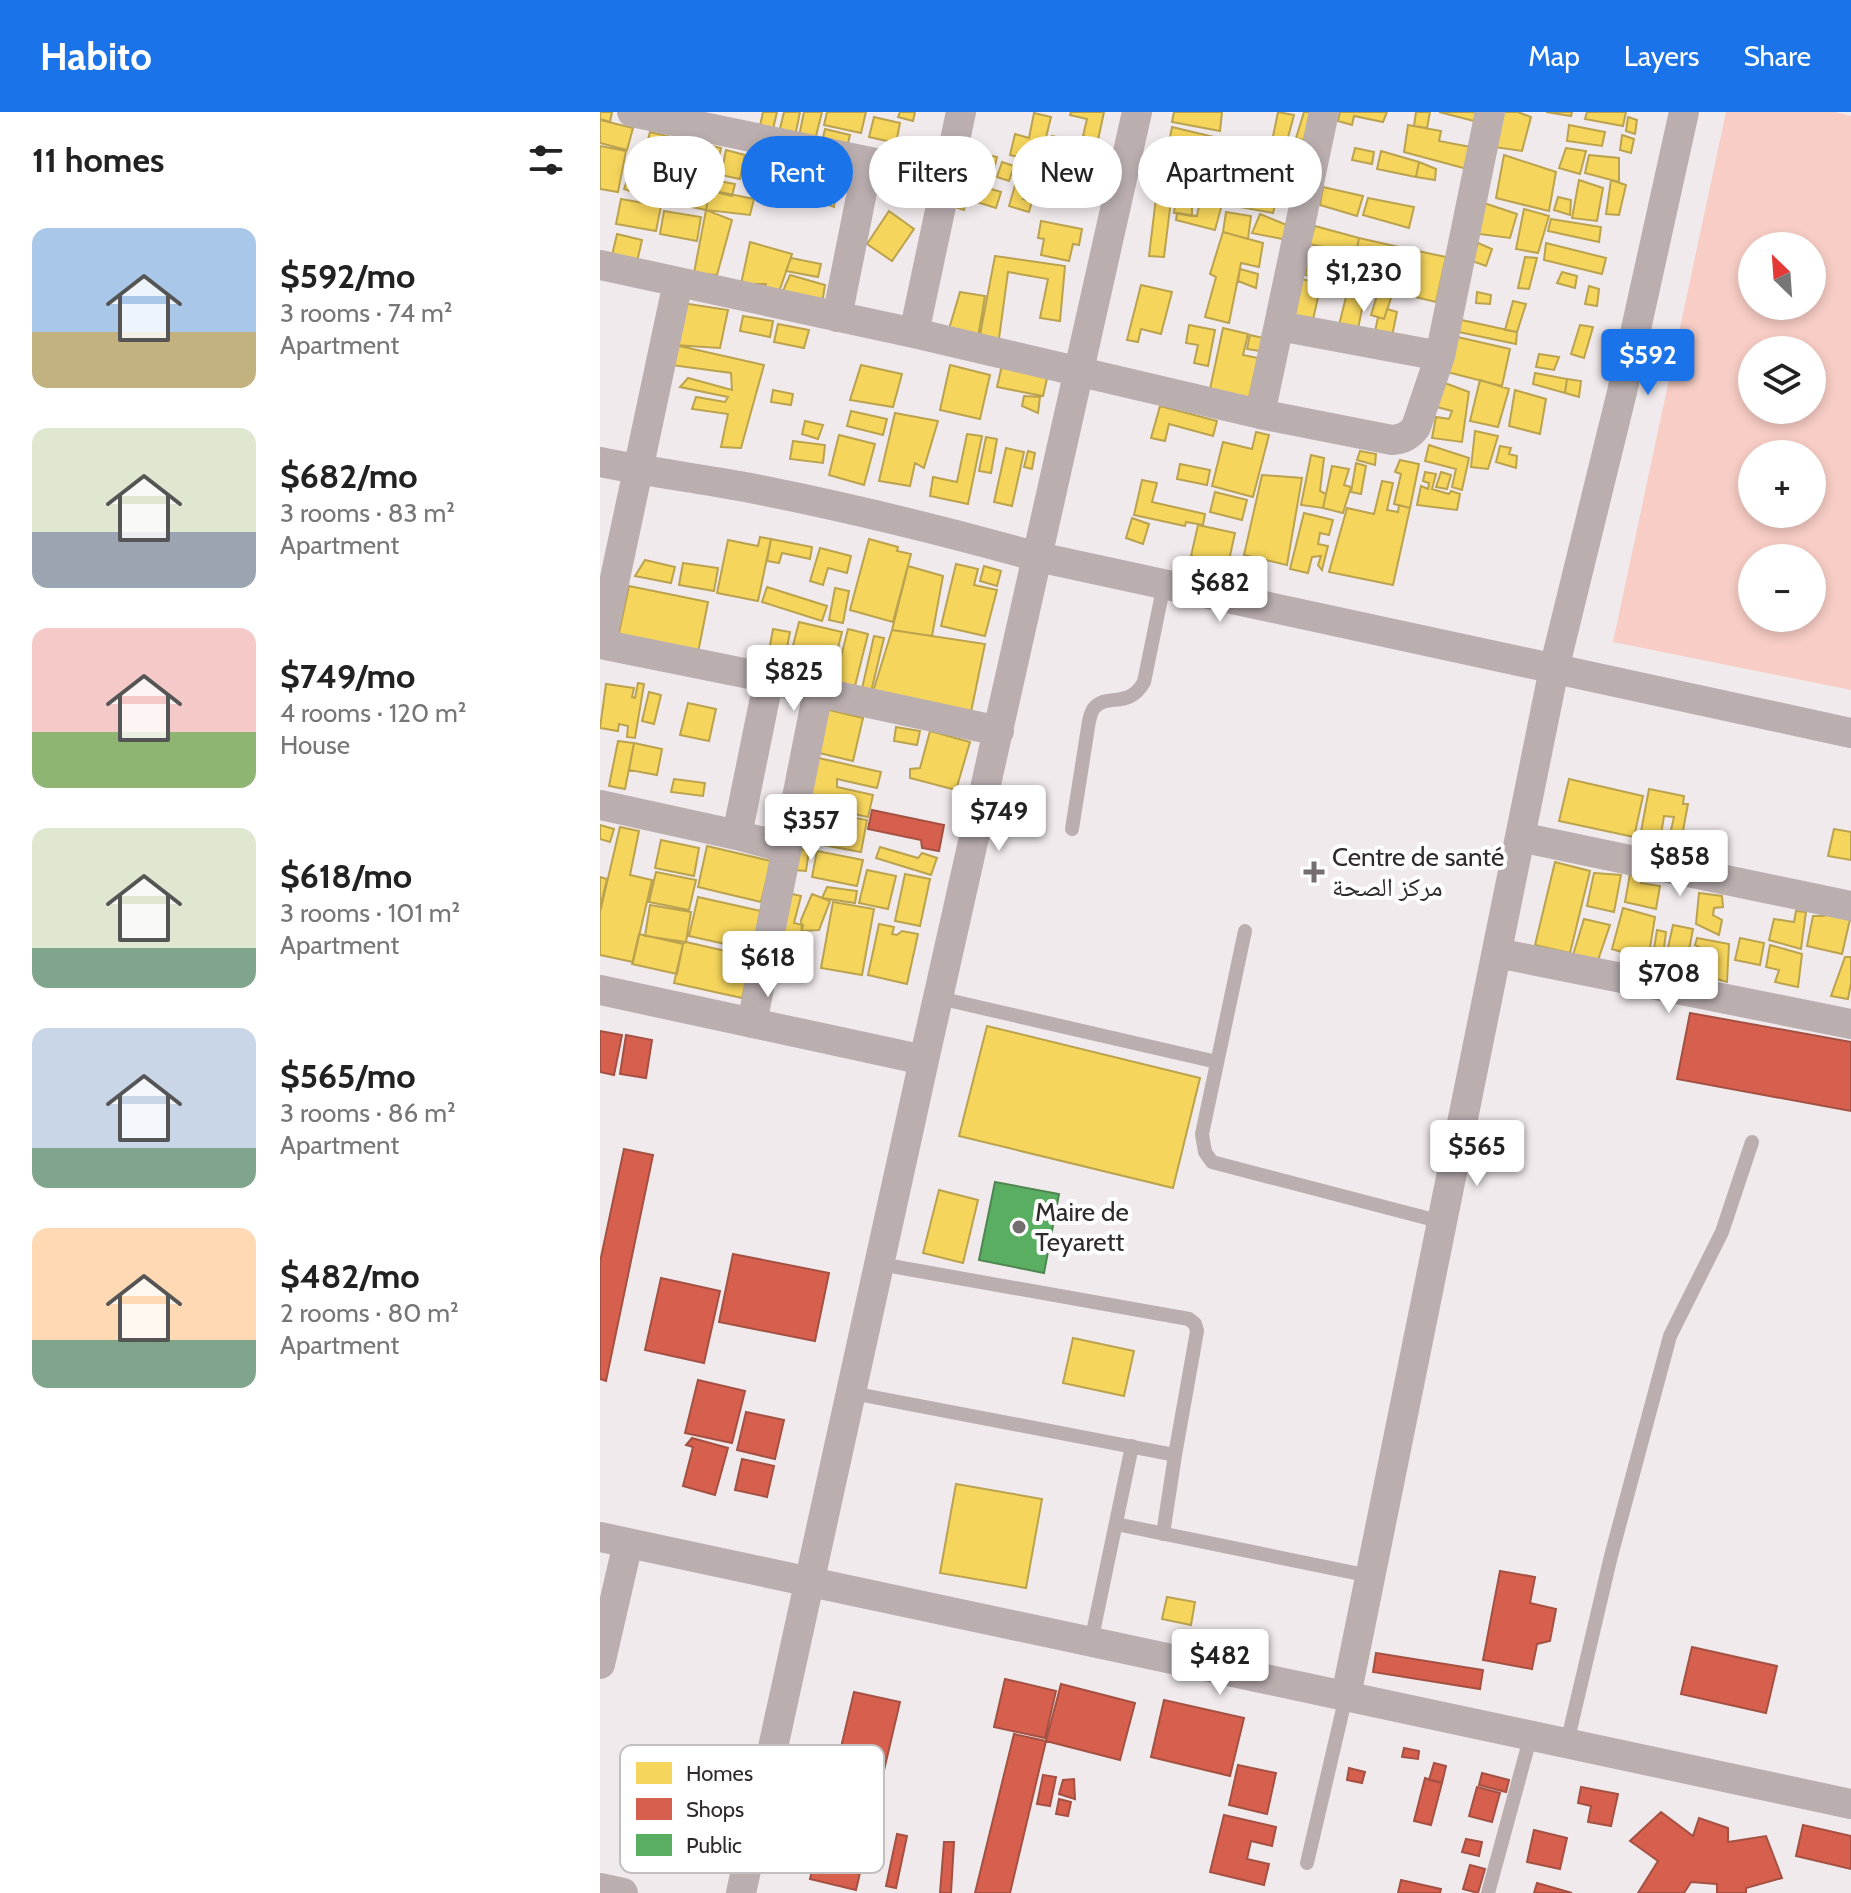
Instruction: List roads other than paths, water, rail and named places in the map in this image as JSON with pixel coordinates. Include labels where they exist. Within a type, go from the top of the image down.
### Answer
[{"type":"street","points":[[632,112],[868,162],[837,317]]},
{"type":"street","points":[[956,136],[961,112]]},
{"type":"street","points":[[774,1745],[1137,112]]},
{"type":"street","points":[[1260,414],[1324,112]]},
{"type":"street","points":[[600,265],[914,333],[1260,414],[1392,440],[1401,439],[1410,435],[1416,427],[1440,356],[1490,112]]},
{"type":"street","points":[[1346,1696],[1554,669],[1622,392],[1684,112]]},
{"type":"street","points":[[914,333],[941,208]]},
{"type":"street","points":[[678,282],[601,644],[769,678],[818,692],[999,731]]},
{"type":"street","points":[[1279,326],[1440,356]]},
{"type":"street","points":[[600,462],[745,488],[952,533],[1038,557],[1851,733]]},
{"type":"street","points":[[737,835],[769,678]]},
{"type":"street","points":[[752,1023],[818,692]]},
{"type":"street","points":[[600,805],[786,848]]},
{"type":"street","points":[[1520,837],[1851,906]]},
{"type":"street","points":[[1497,953],[1851,1024]]},
{"type":"street","points":[[600,990],[924,1060]]},
{"type":"street","points":[[600,1664],[614,1540],[1851,1804]]},
{"type":"street","points":[[741,1893],[745,1873]]},
{"type":"street","points":[[600,1888],[623,1893]]},
{"type":"lane","points":[[1072,829],[1089,721],[1094,709],[1104,702],[1130,698],[1144,682],[1164,584]]},
{"type":"lane","points":[[1245,931],[1202,1134],[1205,1152],[1212,1162],[1442,1222]]},
{"type":"lane","points":[[939,998],[1217,1062]]},
{"type":"lane","points":[[1567,1743],[1611,1556],[1670,1336],[1722,1232],[1752,1142]]},
{"type":"lane","points":[[880,1264],[1189,1319],[1195,1324],[1197,1331],[1163,1534]]},
{"type":"lane","points":[[852,1393],[1175,1455]]},
{"type":"lane","points":[[1091,1642],[1132,1446]]},
{"type":"lane","points":[[1116,1524],[1370,1576]]},
{"type":"lane","points":[[1307,1863],[1346,1696]]},
{"type":"lane","points":[[1488,1893],[1531,1735]]},
{"type":"place","name":"Centre de santé مركز الصحة","points":[[1314,872]]},
{"type":"place","name":"Maire de Teyarett","points":[[1019,1227]]}]
